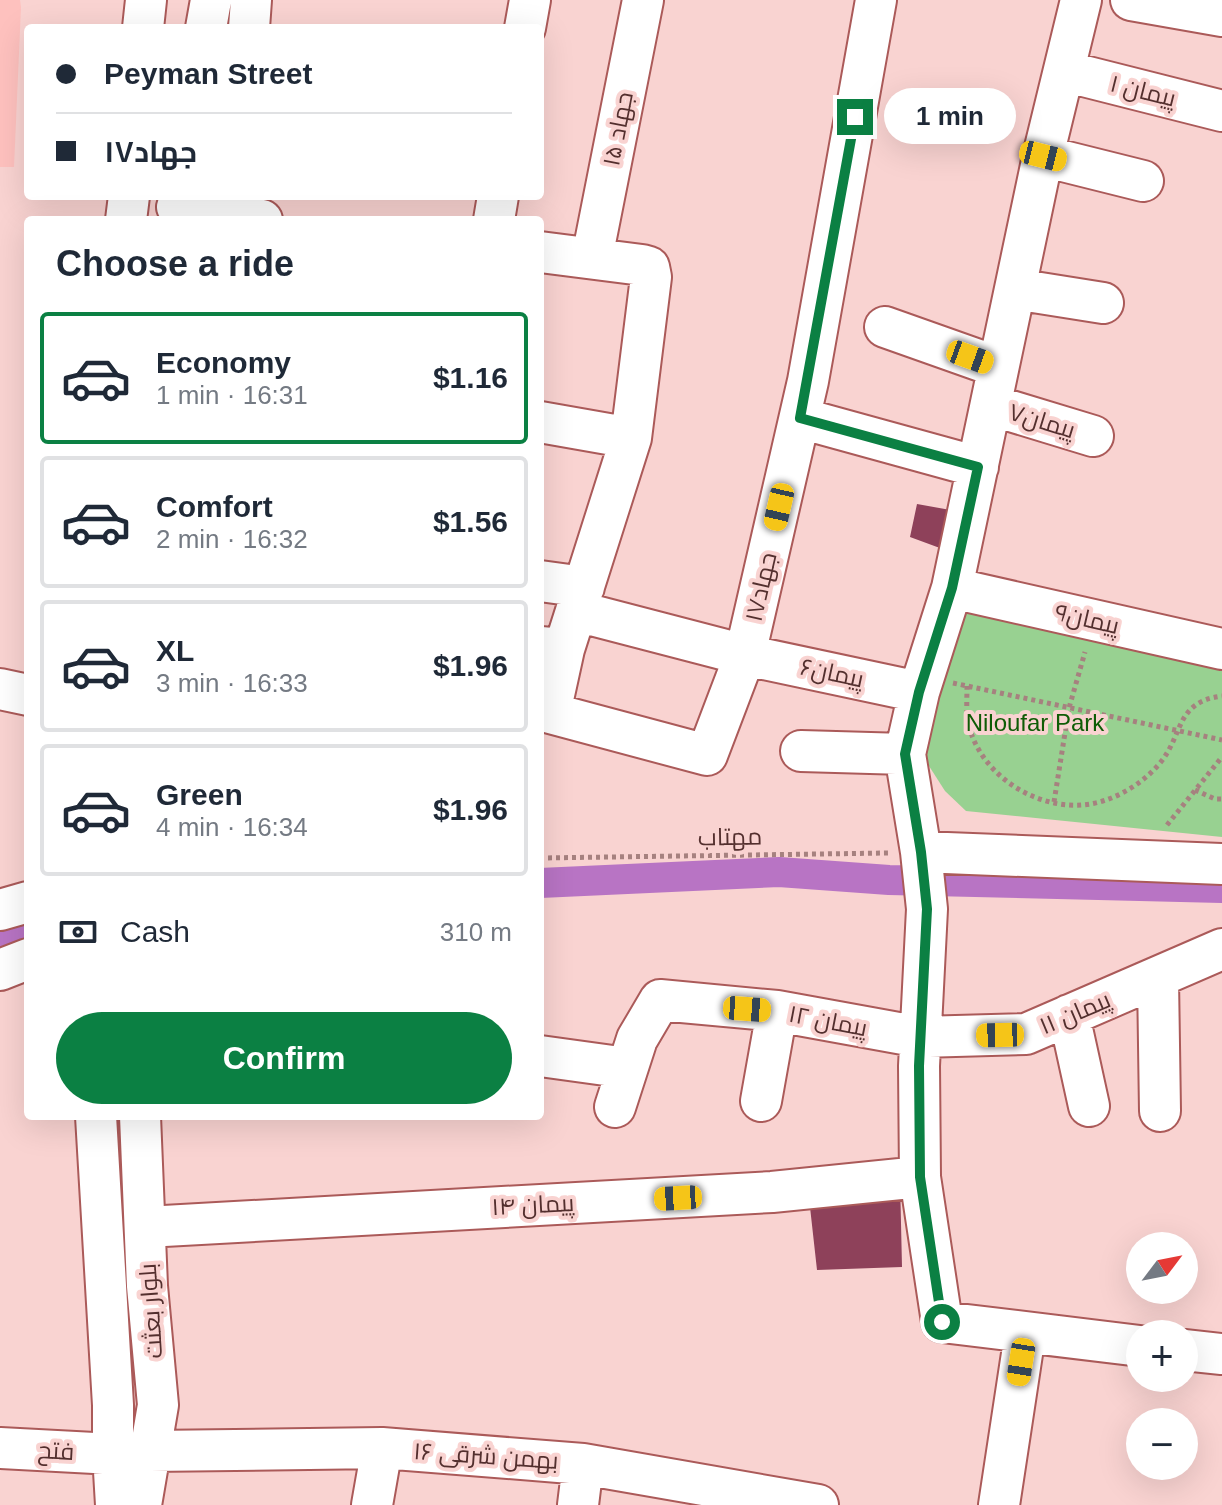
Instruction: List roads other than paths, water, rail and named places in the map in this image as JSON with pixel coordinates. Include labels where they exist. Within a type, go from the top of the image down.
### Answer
[{"type":"street","points":[[143,24],[146,0]]},
{"type":"street","points":[[207,24],[211,0]]},
{"type":"street","points":[[249,24],[251,0]]},
{"type":"street","points":[[526,24],[530,0]]},
{"type":"street","name":"جهاد ۱۵","points":[[592,258],[643,0]]},
{"type":"street","name":"جهاد۱۷","points":[[552,648],[550,713],[707,755],[745,655],[800,418],[876,0]]},
{"type":"street","points":[[1081,0],[1043,156],[952,588],[922,684],[905,754],[927,909],[920,1037],[920,1177],[942,1322],[1126,1345]]},
{"type":"street","points":[[1131,0],[1222,16]]},
{"type":"street","name":"پیمان ۱","points":[[1064,71],[1222,111]]},
{"type":"street","points":[[1043,156],[1143,181]]},
{"type":"street","points":[[177,208],[247,211]]},
{"type":"street","points":[[544,252],[642,265],[649,267],[651,277],[631,438],[580,599],[552,648]]},
{"type":"street","points":[[1015,289],[1103,303]]},
{"type":"street","name":"پیمان۷","points":[[885,327],[1093,436]]},
{"type":"street","points":[[800,418],[978,467]]},
{"type":"street","points":[[544,423],[631,438]]},
{"type":"street","name":"پیمان۶","points":[[544,583],[580,599],[745,655],[922,684]]},
{"type":"street","name":"پیمان۹","points":[[952,588],[1222,649]]},
{"type":"street","points":[[0,689],[24,694]]},
{"type":"street","points":[[801,751],[905,754]]},
{"type":"street","points":[[922,860],[1222,864]]},
{"type":"street","points":[[0,910],[24,903]]},
{"type":"street","name":"پیمان ۱۱","points":[[920,1037],[1026,1034],[1222,949]]},
{"type":"street","points":[[0,970],[24,961]]},
{"type":"street","points":[[1158,978],[1160,1111]]},
{"type":"street","name":"پیمان ۱۲","points":[[615,1107],[637,1039],[660,1000],[777,1011],[920,1037]]},
{"type":"street","points":[[761,1101],[777,1011]]},
{"type":"street","points":[[1069,1015],[1089,1106]]},
{"type":"street","points":[[544,1057],[627,1068]]},
{"type":"street","name":"بلوار بعثت","points":[[96,1120],[113,1405],[131,1452],[141,1505]]},
{"type":"street","name":"بلوار بعثت","points":[[116,1505],[131,1452],[158,1405],[147,1286],[140,1120]]},
{"type":"street","name":"پیمان ۱۴","points":[[146,1227],[772,1192],[920,1177]]},
{"type":"street","points":[[999,1505],[1025,1334]]},
{"type":"street","points":[[1198,1351],[1222,1354]]},
{"type":"street","name":"فتح","points":[[0,1448],[131,1452]]},
{"type":"street","points":[[372,1505],[382,1448]]},
{"type":"street","name":"بهمن شرقی ۱۶","points":[[131,1452],[382,1448],[583,1464],[818,1505]]},
{"type":"street","points":[[578,1505],[583,1464]]},
{"type":"waterway","points":[[544,883],[779,872],[889,880],[1222,888]]},
{"type":"waterway","points":[[0,942],[24,931]]},
{"type":"park label","name":"Niloufar Park","points":[[1035,723]]}]
